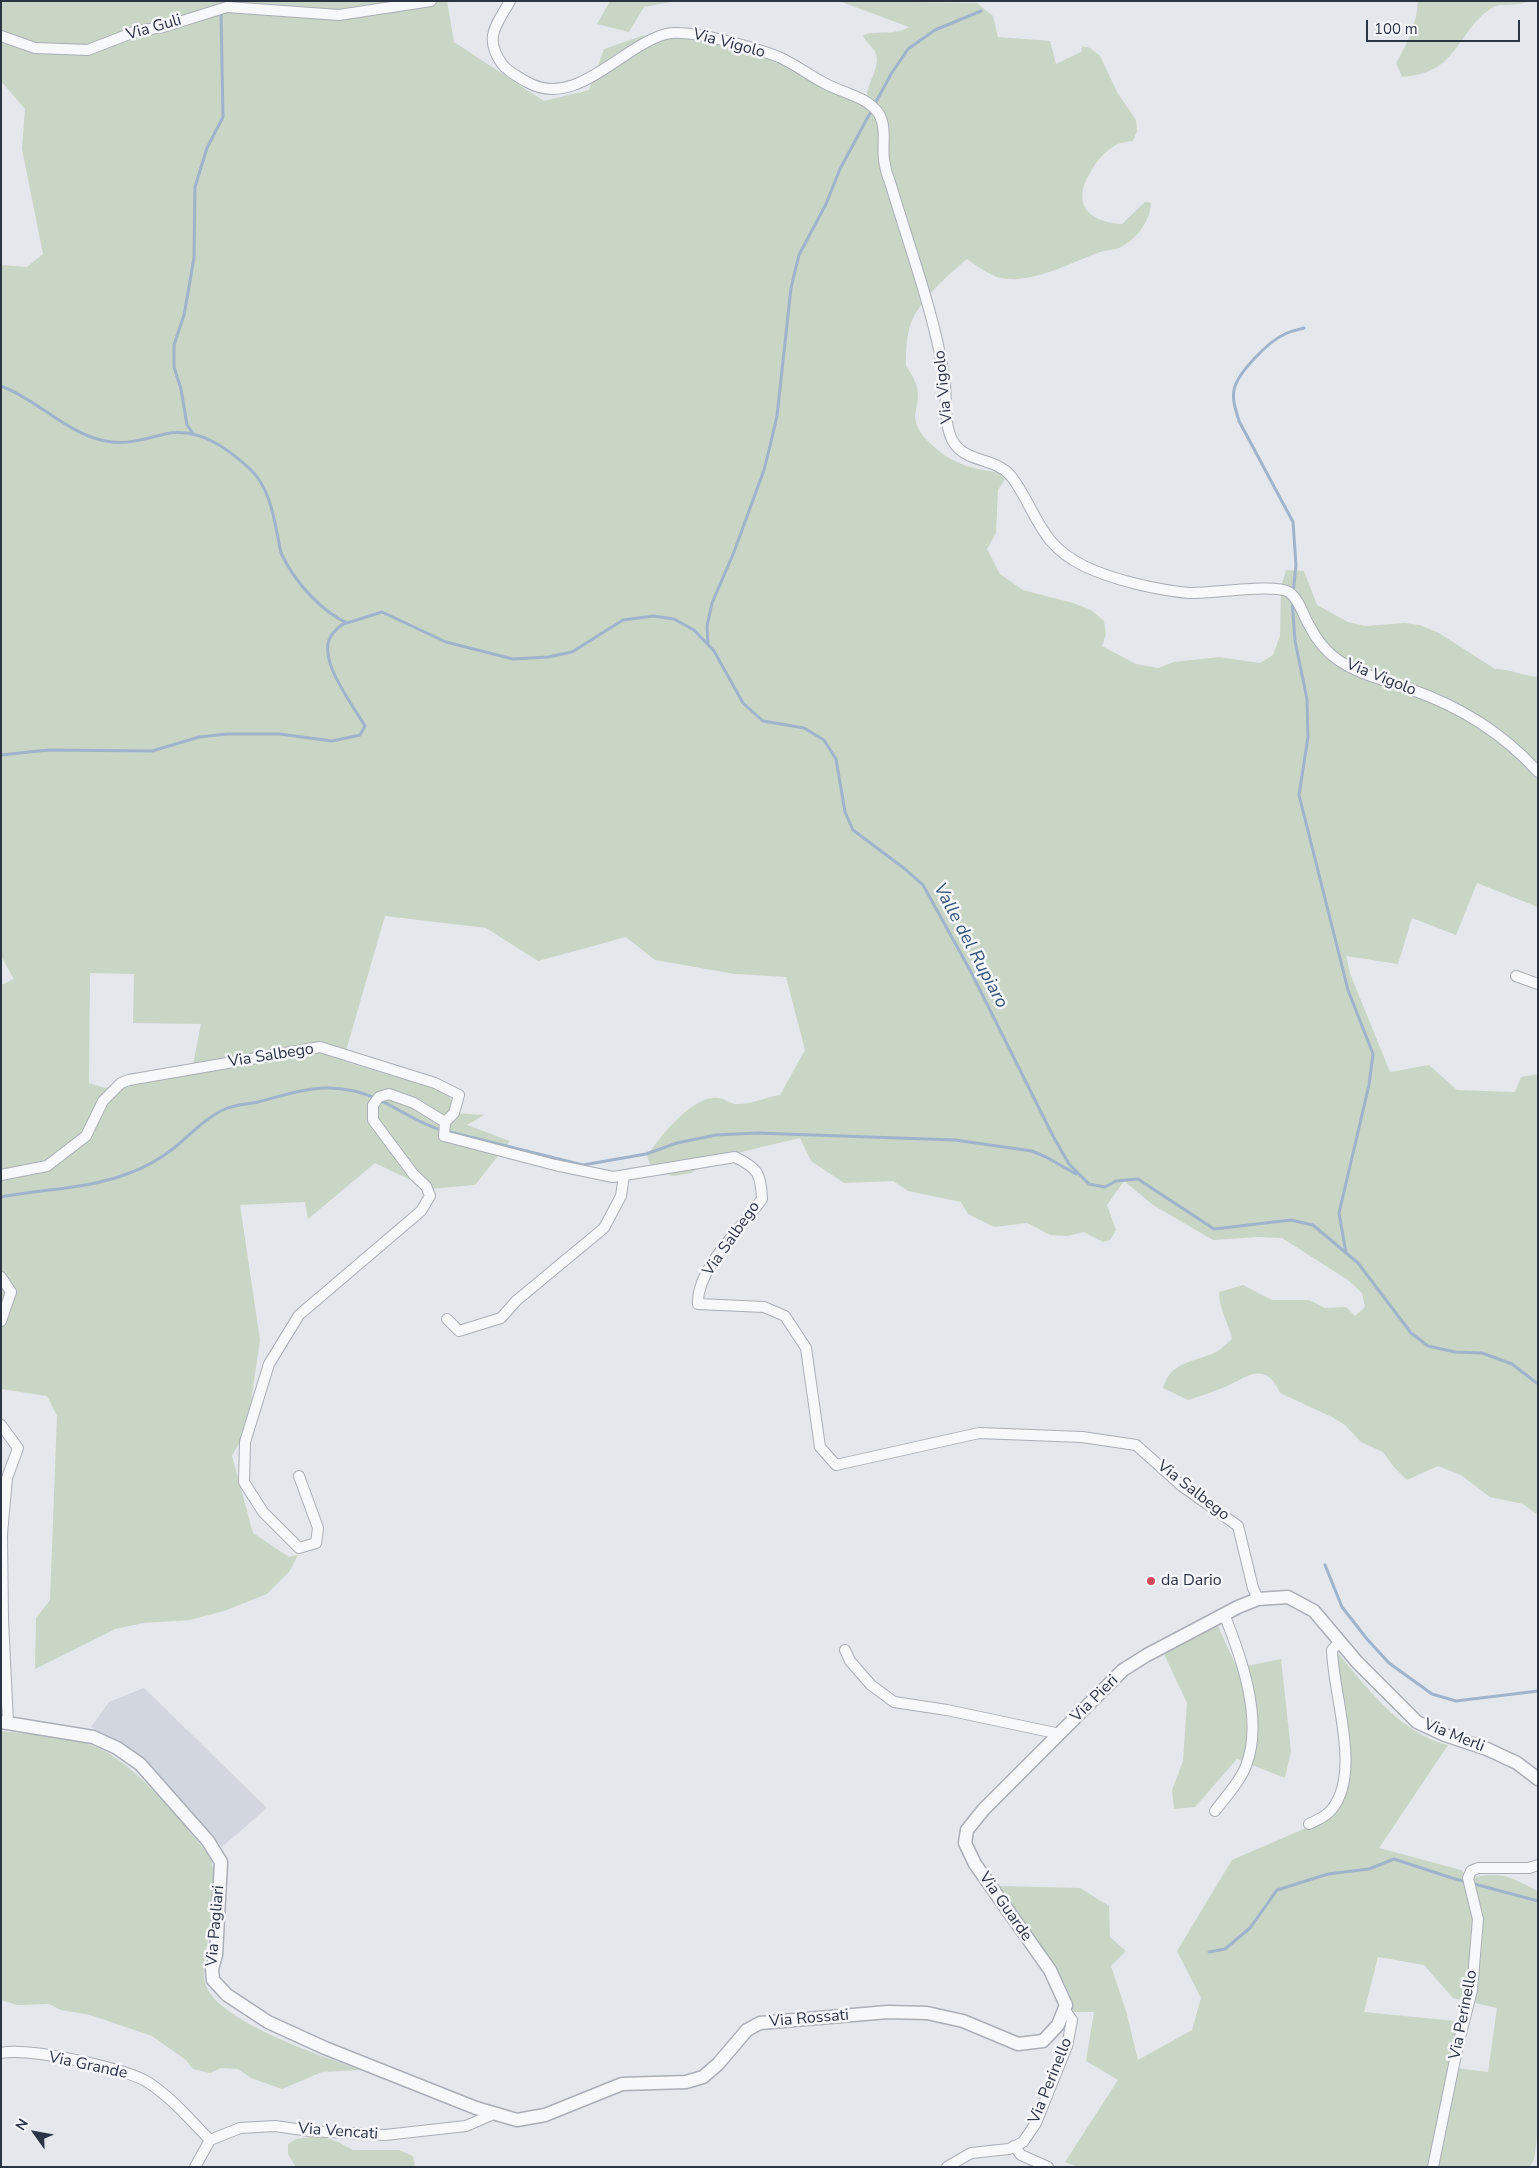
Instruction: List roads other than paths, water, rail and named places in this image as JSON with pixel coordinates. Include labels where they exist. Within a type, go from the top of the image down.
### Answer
[{"type":"street","name":"Via Vigolo","points":[[510,1],[494,28],[494,53],[506,70],[532,85],[563,90],[602,71],[630,52],[666,34],[688,33],[783,59],[826,84],[861,99],[872,107],[877,111],[883,124],[884,160],[904,222],[912,259],[938,335],[947,392],[948,435],[960,450],[1007,471],[1056,549],[1084,566],[1110,576],[1188,593],[1231,592],[1271,588],[1289,592],[1300,607],[1310,629],[1325,649],[1342,662],[1369,676],[1411,689],[1471,716],[1525,757],[1538,772]]},
{"type":"street","name":"Via Guli","points":[[1,36],[35,48],[88,50],[137,31],[163,27],[227,7],[339,15],[429,2]]},
{"type":"street","points":[[1516,976],[1538,984]]},
{"type":"street","name":"Via Salbego","points":[[1,1175],[47,1166],[86,1136],[103,1101],[121,1083],[129,1080],[320,1047],[435,1083],[459,1095],[454,1113],[445,1122],[444,1136],[555,1166],[613,1177],[735,1157],[756,1171],[760,1178],[762,1199],[708,1269],[697,1295],[698,1304],[764,1306],[785,1316],[806,1348],[820,1447],[836,1465],[979,1433],[1082,1437],[1136,1445],[1182,1486],[1238,1526],[1253,1588],[1258,1598]]},
{"type":"street","points":[[299,1476],[318,1528],[316,1543],[299,1548],[264,1512],[244,1482],[245,1442],[269,1364],[299,1316],[422,1211],[430,1196],[426,1186],[414,1175],[373,1120],[376,1101],[389,1094],[414,1103],[445,1122]]},
{"type":"street","points":[[447,1319],[459,1331],[501,1318],[516,1301],[604,1228],[621,1196],[624,1175]]},
{"type":"street","points":[[1,1277],[12,1292],[1,1321]]},
{"type":"street","points":[[1,1425],[18,1448],[7,1478],[2,1534],[5,1723]]},
{"type":"street","name":"Via Pieri","points":[[984,1809],[1123,1670],[1147,1655],[1258,1598],[1288,1597],[1314,1611],[1357,1662]]},
{"type":"street","points":[[1215,1811],[1240,1778],[1247,1763],[1251,1743],[1250,1701],[1245,1672],[1224,1614]]},
{"type":"street","points":[[1309,1824],[1331,1810],[1343,1786],[1345,1767],[1343,1739],[1332,1650],[1340,1642]]},
{"type":"street","points":[[845,1650],[850,1661],[870,1685],[894,1702],[947,1710],[1060,1734]]},
{"type":"street","name":"Via Merli","points":[[1357,1662],[1417,1722],[1445,1736],[1487,1749],[1517,1763],[1538,1779]]},
{"type":"street","name":"Via Pagliari","points":[[5,1723],[93,1737],[117,1748],[140,1764],[208,1840],[221,1862],[216,1955],[212,1969],[213,1980],[227,1995],[290,2034],[476,2108],[496,2114]]},
{"type":"street","name":"Via Guarde","points":[[984,1809],[967,1830],[966,1843],[975,1864],[1050,1970],[1066,2007]]},
{"type":"street","name":"Via Perinello","points":[[1433,2167],[1458,2045],[1472,1990],[1478,1919],[1469,1882],[1471,1871],[1478,1868],[1529,1868],[1538,1865]]},
{"type":"street","name":"Via Rossati","points":[[496,2114],[517,2120],[545,2115],[622,2084],[686,2082],[703,2077],[718,2064],[747,2030],[760,2023],[888,2012],[927,2013],[963,2021],[1018,2044],[1043,2041],[1058,2025],[1066,2007]]},
{"type":"street","name":"Via Perinello","points":[[1014,2146],[1023,2142],[1036,2123],[1067,2046],[1072,2020],[1066,2007]]},
{"type":"street","name":"Via Grande","points":[[1,2053],[9,2051],[47,2056],[125,2071],[149,2083],[210,2140]]},
{"type":"street","name":"Via Vencati","points":[[210,2140],[240,2128],[275,2126],[310,2131],[386,2135],[425,2133],[466,2126],[496,2114]]},
{"type":"street","points":[[195,2167],[210,2140]]},
{"type":"street","points":[[947,2167],[971,2153],[1009,2149],[1014,2146],[1021,2155],[1048,2167]]},
{"type":"waterway","points":[[708,645],[707,626],[712,603],[734,552],[764,470],[777,416],[791,288],[799,255],[826,204],[840,169],[891,74],[908,49],[935,30],[981,11]]},
{"type":"waterway","points":[[192,432],[187,425],[181,389],[174,367],[174,345],[184,315],[194,258],[195,187],[207,148],[223,117],[221,12]]},
{"type":"waterway","points":[[1293,593],[1296,565],[1293,522],[1239,421],[1235,406],[1234,390],[1241,375],[1263,350],[1285,334],[1304,328]]},
{"type":"waterway","name":"Valle del Rupiaro","points":[[1,386],[29,400],[83,434],[97,439],[125,442],[165,434],[189,433],[221,446],[249,468],[265,490],[281,553],[301,585],[318,603],[337,618],[347,623],[382,612],[446,642],[513,659],[548,657],[572,652],[623,620],[653,616],[674,619],[694,630],[714,651],[743,703],[763,721],[804,728],[824,740],[836,759],[845,812],[853,830],[923,885],[971,972],[1053,1136],[1069,1164],[1089,1184],[1105,1187],[1116,1181],[1138,1179],[1214,1229],[1291,1220],[1313,1225],[1358,1263],[1411,1333],[1428,1346],[1455,1352],[1482,1353],[1512,1364],[1538,1384]]},
{"type":"waterway","points":[[1292,599],[1295,641],[1307,699],[1308,737],[1299,795],[1348,990],[1373,1054],[1369,1085],[1339,1213],[1346,1253]]},
{"type":"waterway","points":[[1,755],[48,750],[152,751],[199,737],[227,734],[280,734],[332,741],[360,735],[365,726],[344,693],[331,666],[328,653],[329,641],[334,632],[346,623]]},
{"type":"waterway","points":[[1,1197],[81,1186],[127,1174],[163,1156],[204,1122],[225,1109],[305,1090],[328,1088],[366,1094],[421,1122],[444,1131]]},
{"type":"waterway","points":[[450,1132],[583,1165],[646,1154],[677,1143],[716,1135],[757,1133],[955,1140],[1032,1151],[1076,1174]]},
{"type":"waterway","points":[[1325,1565],[1342,1607],[1367,1639],[1389,1663],[1432,1694],[1456,1701],[1538,1691]]},
{"type":"waterway","points":[[1209,1952],[1225,1949],[1250,1928],[1277,1890],[1328,1874],[1369,1869],[1394,1859],[1452,1878],[1538,1901]]},
{"type":"place","name":"da Dario","points":[[1151,1581]]}]
